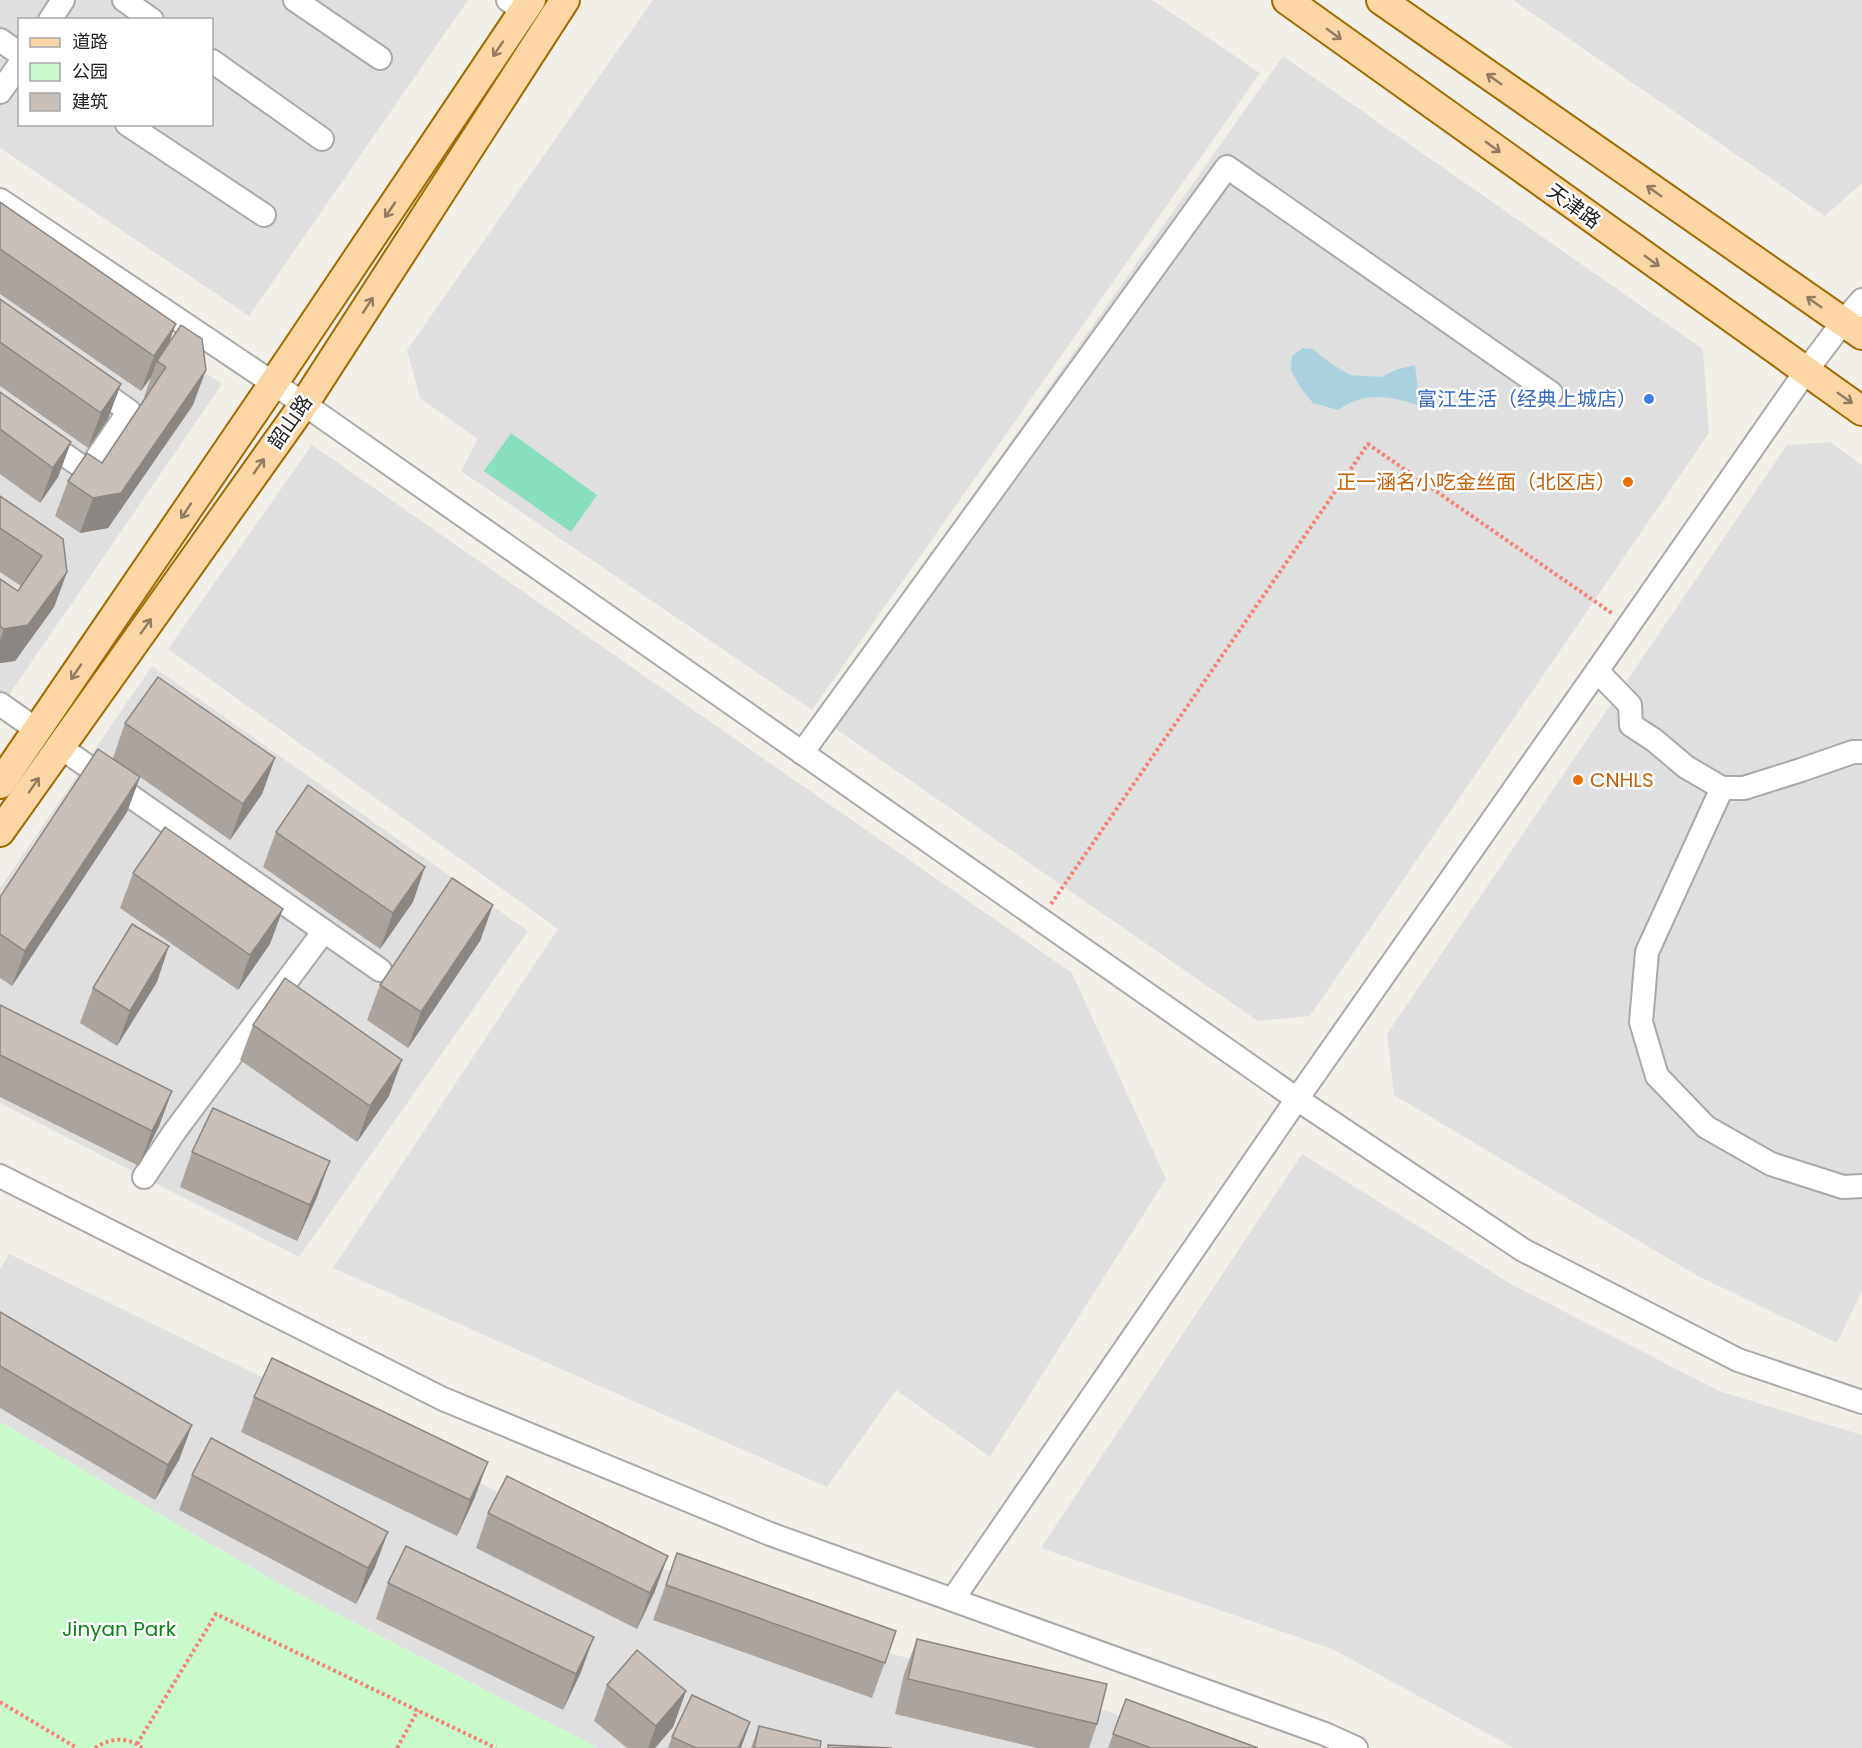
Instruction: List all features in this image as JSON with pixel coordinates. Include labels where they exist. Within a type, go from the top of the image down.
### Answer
[{"type":"main road","name":"韶山路","points":[[0,832],[304,404],[565,0]]},
{"type":"main road","name":"天津路","points":[[1287,0],[1862,411]]},
{"type":"main road","points":[[1381,0],[1852,329]]},
{"type":"main road","name":"韶山路","points":[[0,784],[273,384],[521,4]]},
{"type":"street","points":[[51,18],[63,0]]},
{"type":"street","points":[[124,0],[149,18]]},
{"type":"street","points":[[295,0],[380,58]]},
{"type":"street","points":[[0,40],[18,53]]},
{"type":"street","points":[[213,62],[322,139]]},
{"type":"street","points":[[0,92],[18,67]]},
{"type":"street","points":[[130,126],[264,215]]},
{"type":"street","points":[[802,753],[1227,167],[1551,393]]},
{"type":"street","points":[[0,200],[304,404],[1297,1099],[1523,1250],[1738,1360],[1862,1402]]},
{"type":"street","points":[[953,1599],[1297,1099],[1806,372],[1852,329],[1862,300]]},
{"type":"street","points":[[0,410],[88,471],[129,411],[74,373]]},
{"type":"street","points":[[1597,671],[1630,705],[1631,725],[1654,740],[1686,767],[1722,788],[1744,788],[1853,752],[1862,752]]},
{"type":"street","points":[[0,704],[36,730]]},
{"type":"street","points":[[60,747],[380,970]]},
{"type":"street","points":[[1722,788],[1647,952],[1641,1022],[1657,1076],[1706,1127],[1771,1164],[1843,1187],[1862,1186]]},
{"type":"street","points":[[144,1177],[175,1131],[324,931]]},
{"type":"street","points":[[0,1176],[443,1399],[770,1534],[1325,1734],[1356,1748]]},
{"type":"path","points":[[1040,920],[1368,444],[1629,625]]},
{"type":"path","points":[[137,1744],[216,1614],[496,1748]]},
{"type":"path","points":[[0,1702],[77,1748]]},
{"type":"path","points":[[397,1748],[418,1710]]},
{"type":"path","points":[[95,1748],[116,1739],[127,1740],[142,1748]]},
{"type":"shaded area","points":[[0,0],[468,0],[249,316],[0,148]]},
{"type":"shaded area","points":[[653,0],[1152,0],[1260,73],[812,710],[461,471],[478,439],[420,398],[407,350]]},
{"type":"shaded area","points":[[1513,0],[1862,0],[1862,183],[1825,216]]},
{"type":"shaded area","points":[[1283,56],[1703,349],[1709,433],[1310,1016],[1258,1021],[817,716]]},
{"type":"shaded area","points":[[0,233],[222,384],[0,708]]},
{"type":"shaded area","points":[[1830,442],[1862,465],[1862,1291],[1837,1343],[1696,1275],[1394,1095],[1387,1034],[1787,445]]},
{"type":"shaded area","points":[[312,445],[1072,973],[1166,1179],[990,1457],[896,1390],[827,1487],[333,1268],[558,929],[168,649]]},
{"type":"shaded area","points":[[152,666],[528,931],[299,1257],[0,1103],[0,888]]},
{"type":"shaded area","points":[[1302,1154],[1511,1284],[1719,1391],[1862,1435],[1862,1748],[1514,1748],[1332,1649],[1041,1548]]},
{"type":"shaded area","points":[[9,1254],[609,1546],[825,1636],[1110,1712],[1188,1748],[598,1748],[285,1587],[0,1422],[0,1270]]},
{"type":"green space","points":[[511,433],[597,495],[571,532],[484,471]]},
{"type":"green space","name":"Jinyan Park","points":[[0,1422],[285,1587],[598,1748],[0,1748]]},
{"type":"water","points":[[1303,348],[1313,349],[1350,375],[1381,377],[1398,369],[1415,365],[1420,406],[1378,397],[1358,400],[1338,410],[1313,403],[1300,387],[1291,370],[1292,356]]},
{"type":"building","points":[[0,202],[176,324],[154,356],[0,249]]},
{"type":"building","points":[[0,299],[121,384],[101,413],[0,342]]},
{"type":"building","points":[[181,325],[202,339],[206,370],[121,493],[93,498],[68,481],[87,453],[102,463],[166,367],[157,361]]},
{"type":"building","points":[[0,392],[71,442],[53,468],[0,429]]},
{"type":"building","points":[[0,496],[63,539],[67,572],[28,625],[4,629],[0,626],[0,579],[18,591],[42,556],[0,528]]},
{"type":"building","points":[[158,677],[275,758],[243,804],[125,723]]},
{"type":"building","points":[[98,749],[140,777],[25,951],[0,934],[0,897]]},
{"type":"building","points":[[308,785],[425,867],[393,913],[276,832]]},
{"type":"building","points":[[165,827],[283,909],[250,955],[133,873]]},
{"type":"building","points":[[452,878],[493,905],[421,1012],[380,985]]},
{"type":"building","points":[[132,924],[169,946],[130,1011],[93,988]]},
{"type":"building","points":[[285,978],[402,1060],[370,1106],[253,1025]]},
{"type":"building","points":[[0,1005],[172,1091],[152,1131],[0,1055]]},
{"type":"building","points":[[213,1108],[330,1161],[310,1205],[192,1152]]},
{"type":"building","points":[[0,1312],[192,1425],[168,1465],[0,1366]]},
{"type":"building","points":[[272,1358],[488,1462],[470,1500],[254,1397]]},
{"type":"building","points":[[211,1438],[388,1532],[368,1568],[192,1475]]},
{"type":"building","points":[[507,1476],[668,1556],[650,1593],[488,1513]]},
{"type":"building","points":[[406,1546],[594,1637],[576,1674],[388,1583]]},
{"type":"building","points":[[677,1553],[896,1631],[885,1663],[666,1585]]},
{"type":"building","points":[[917,1639],[1107,1684],[1097,1724],[908,1679]]},
{"type":"building","points":[[637,1650],[686,1691],[656,1726],[607,1685]]},
{"type":"building","points":[[692,1695],[750,1722],[738,1748],[696,1748],[672,1737]]},
{"type":"building","points":[[1126,1699],[1258,1748],[1151,1748],[1113,1734]]},
{"type":"building","points":[[759,1726],[821,1741],[820,1748],[754,1748]]},
{"type":"building","points":[[828,1745],[892,1748],[828,1748]]},
{"type":"place","name":"富江生活（经典上城店）","points":[[1649,399]]},
{"type":"place","name":"正一涵名小吃金丝面（北区店）","points":[[1628,482]]},
{"type":"place","name":"CNHLS","points":[[1578,780]]}]
